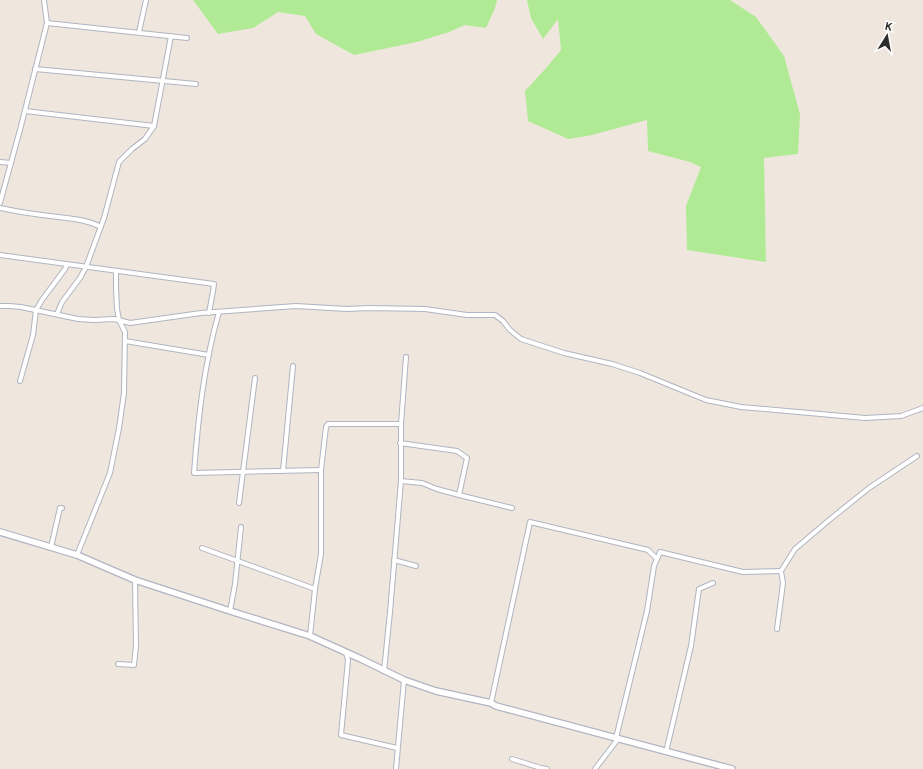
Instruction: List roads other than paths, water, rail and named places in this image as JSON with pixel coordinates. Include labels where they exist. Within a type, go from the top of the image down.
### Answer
[{"type":"main road","points":[[0,532],[78,555],[136,580],[310,636],[404,680],[436,691],[491,703],[496,706],[732,769]]},
{"type":"street","points":[[0,203],[47,22],[44,0]]},
{"type":"street","points":[[139,32],[146,0]]},
{"type":"street","points":[[47,22],[187,38]]},
{"type":"street","points":[[57,314],[62,302],[80,278],[86,267],[101,227],[120,162],[144,139],[154,126],[171,36]]},
{"type":"street","points":[[35,69],[196,84]]},
{"type":"street","points":[[24,111],[154,126]]},
{"type":"street","points":[[0,162],[11,163]]},
{"type":"street","points":[[0,208],[93,223],[101,227]]},
{"type":"street","points":[[0,255],[214,284],[209,313]]},
{"type":"street","points":[[20,381],[33,335],[36,310],[67,264]]},
{"type":"street","points":[[78,555],[110,473],[121,416],[124,392],[125,332],[119,320],[116,271]]},
{"type":"street","points":[[0,306],[36,310],[82,319],[94,320],[108,318],[125,322],[296,306],[347,309],[425,309],[467,315],[494,314],[521,339],[564,353],[612,364],[640,373],[706,400],[741,407],[865,418],[901,416],[923,408]]},
{"type":"street","points":[[219,312],[214,329],[202,391],[194,473],[321,470]]},
{"type":"street","points":[[125,341],[209,355]]},
{"type":"street","points":[[384,671],[401,481],[400,443],[406,357]]},
{"type":"street","points":[[283,471],[293,366]]},
{"type":"street","points":[[239,503],[255,378]]},
{"type":"street","points":[[310,636],[315,589],[321,554],[321,470],[326,427],[328,424],[401,424]]},
{"type":"street","points":[[400,443],[457,451],[467,458],[459,495]]},
{"type":"street","points":[[777,629],[783,583],[781,571],[795,549],[869,488],[916,456]]},
{"type":"street","points":[[401,481],[422,483],[437,489],[512,508]]},
{"type":"street","points":[[51,547],[60,508],[62,508]]},
{"type":"street","points":[[491,703],[530,522],[648,550],[657,559]]},
{"type":"street","points":[[230,611],[238,561],[241,527]]},
{"type":"street","points":[[202,548],[315,589]]},
{"type":"street","points":[[595,769],[617,739],[647,611],[654,566],[660,552],[743,572],[781,571]]},
{"type":"street","points":[[394,560],[416,566]]},
{"type":"street","points":[[118,664],[134,665],[136,646],[136,580]]},
{"type":"street","points":[[666,752],[691,646],[699,589],[713,583]]},
{"type":"street","points":[[346,652],[348,660],[341,735],[397,748]]},
{"type":"street","points":[[396,769],[404,680]]},
{"type":"street","points":[[512,759],[547,769]]}]
